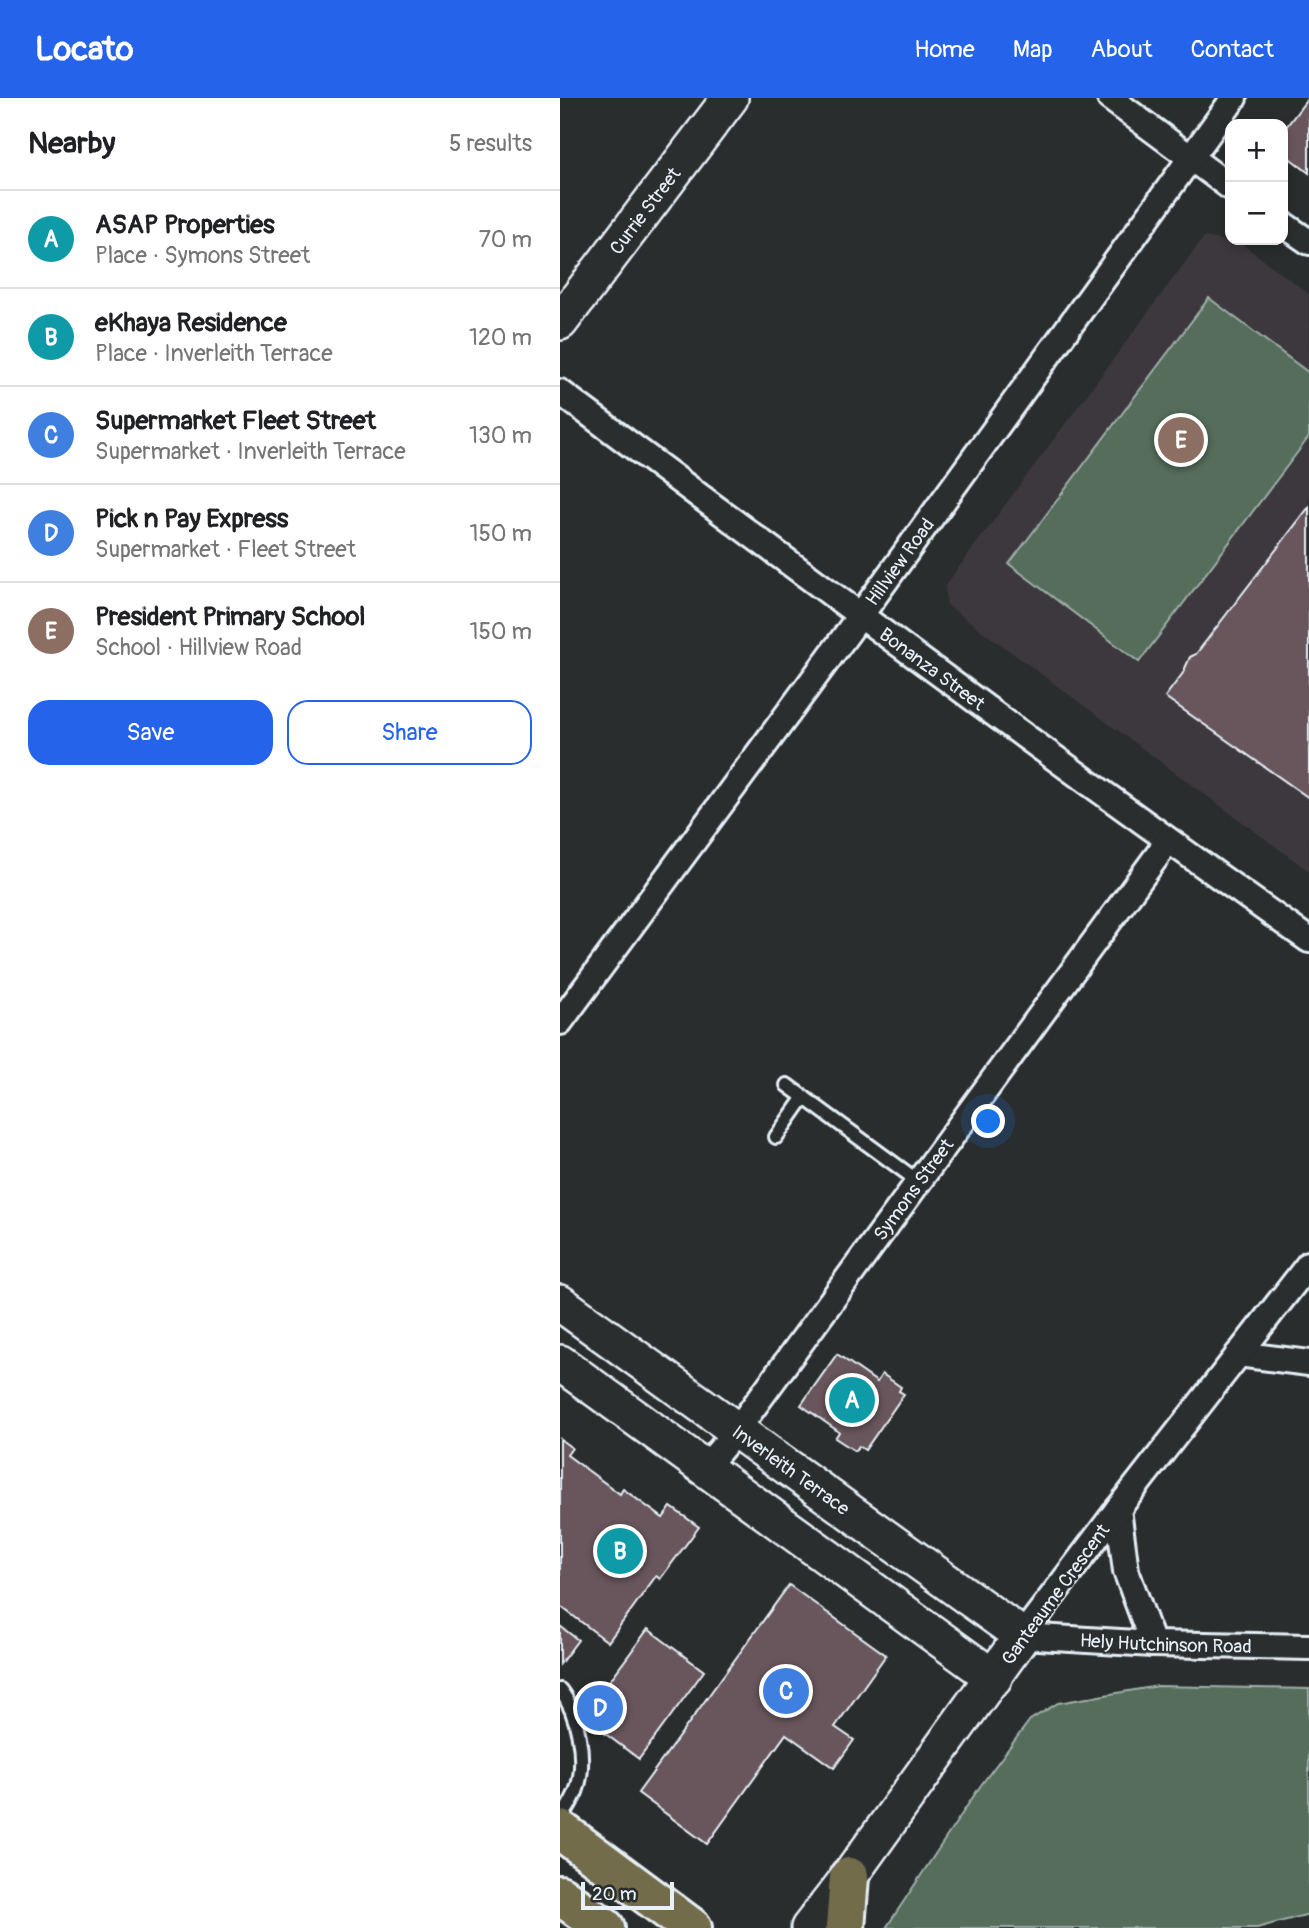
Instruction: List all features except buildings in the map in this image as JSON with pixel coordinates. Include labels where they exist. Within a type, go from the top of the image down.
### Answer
[{"type":"main road","points":[[564,1838],[692,1928]]},
{"type":"main road","points":[[845,1928],[849,1877]]},
{"type":"main road","points":[[560,1895],[606,1928]]},
{"type":"street","name":"Currie Street","points":[[560,322],[730,98]]},
{"type":"street","points":[[1110,98],[1225,184]]},
{"type":"street","name":"Hillview Road","points":[[560,1022],[860,616],[1234,98]]},
{"type":"street","points":[[1288,227],[1309,242]]},
{"type":"street","name":"Bonanza Street","points":[[560,392],[860,616],[1168,841],[1309,940]]},
{"type":"street","name":"Symons Street","points":[[705,1468],[736,1431],[1168,841]]},
{"type":"street","name":"Ganteaume Crescent","points":[[809,1928],[849,1877],[1022,1636],[1309,1265]]},
{"type":"street","name":"Inverleith Terrace","points":[[560,1303],[1022,1636]]},
{"type":"street","points":[[1238,1354],[1309,1363]]},
{"type":"street","points":[[560,1363],[994,1678]]},
{"type":"street","points":[[1118,1509],[1126,1571],[1153,1644]]},
{"type":"street","name":"Hely Hutchinson Road","points":[[1022,1636],[1153,1644],[1309,1647]]},
{"type":"lane","points":[[787,1085],[919,1182]]},
{"type":"lane","points":[[776,1137],[804,1097]]},
{"type":"lane","points":[[560,1690],[568,1700],[577,1730],[581,1761],[578,1786],[564,1838]]},
{"type":"shaded area","points":[[1204,237],[1225,241],[1225,245],[1243,245],[1309,294],[1309,871],[947,605],[945,586]]},
{"type":"green space","points":[[1209,298],[1309,373],[1309,437],[1139,662],[1009,564]]},
{"type":"green space","points":[[1158,1686],[1309,1689],[1309,1914],[1257,1928],[886,1928],[981,1785],[1030,1720],[1058,1703]]},
{"type":"place","name":"President Primary School","points":[[1181,440]]},
{"type":"place","name":"ASAP Properties","points":[[852,1400]]},
{"type":"place","name":"eKhaya Residence","points":[[620,1551]]},
{"type":"place","name":"Supermarket Fleet Street","points":[[786,1691]]},
{"type":"place","name":"Pick n Pay Express","points":[[600,1708]]}]
